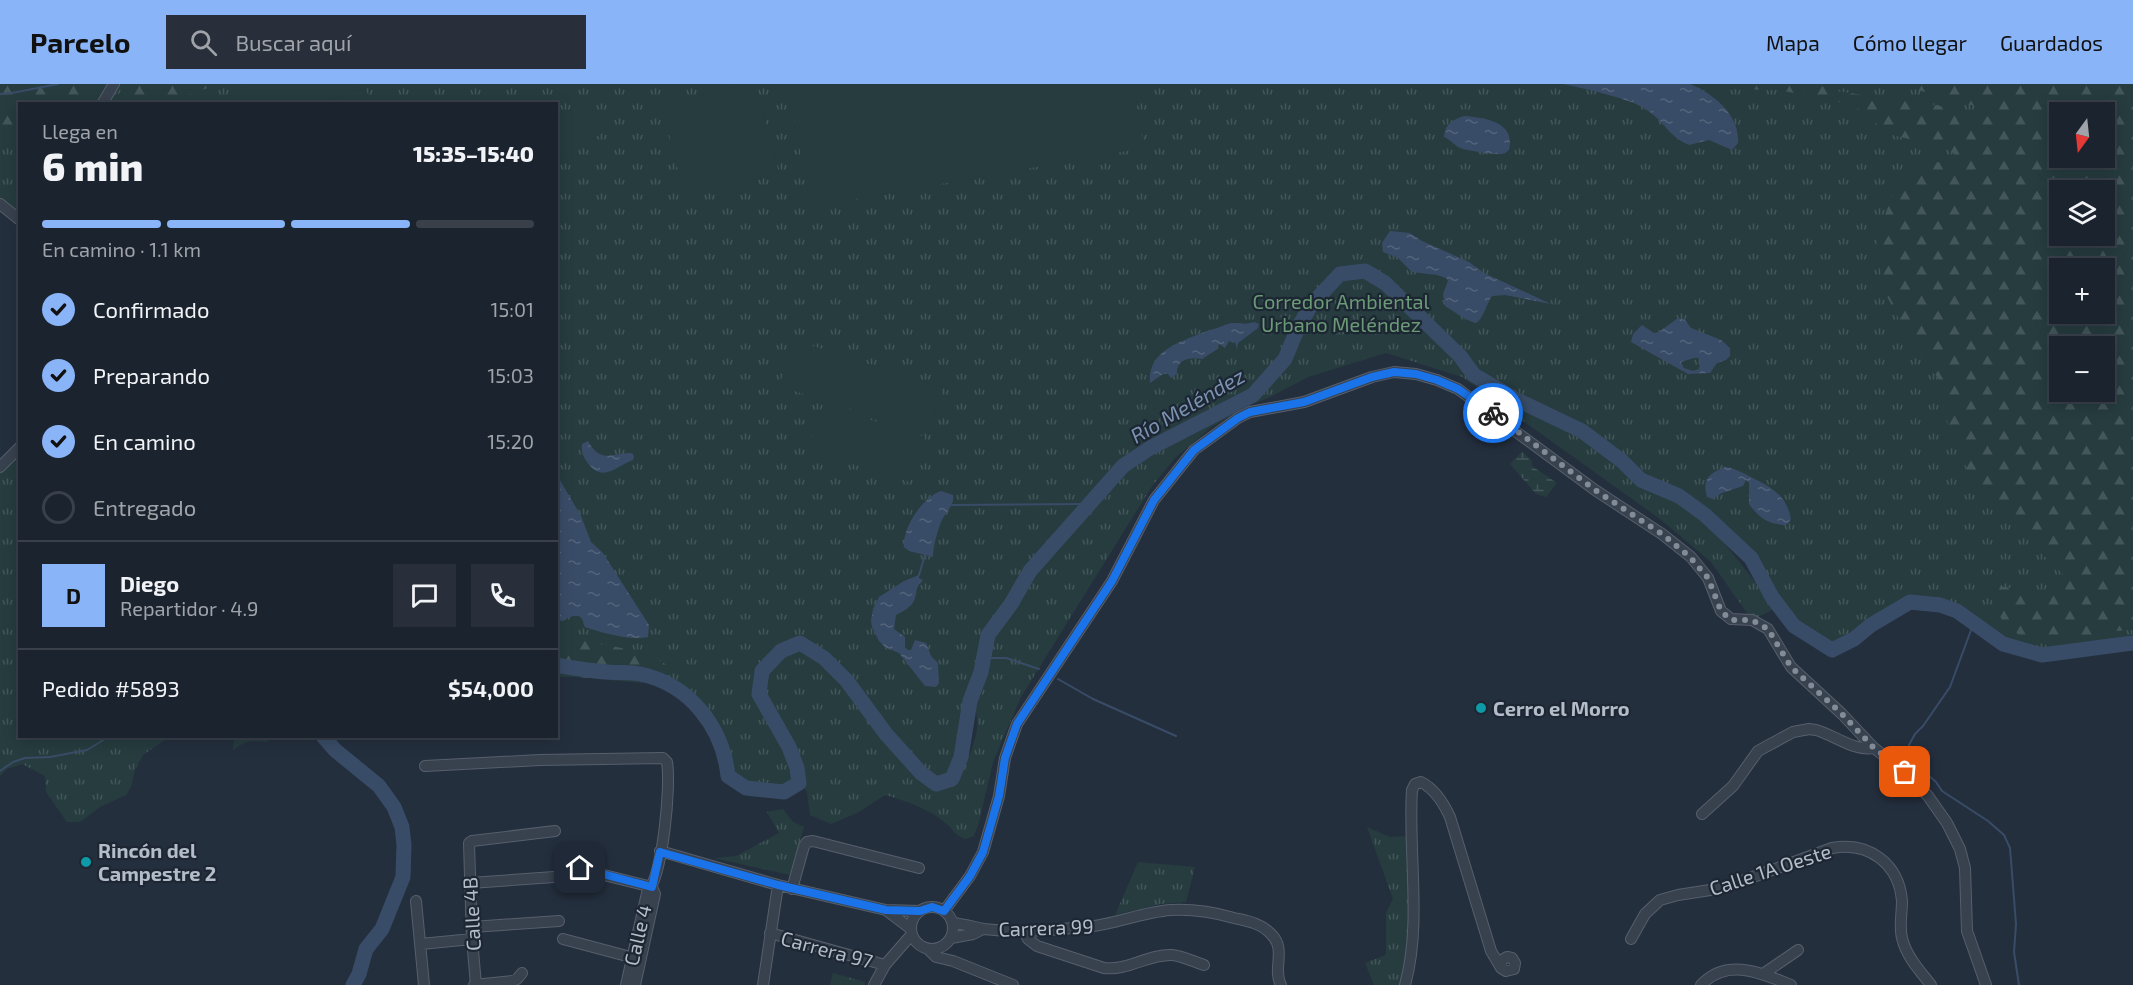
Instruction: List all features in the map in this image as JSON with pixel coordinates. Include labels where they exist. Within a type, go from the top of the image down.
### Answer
[{"type":"street","points":[[103,102],[114,84]]},
{"type":"street","points":[[0,204],[18,218]]},
{"type":"street","points":[[944,911],[970,876],[983,852],[999,796],[1005,758],[1017,724],[1112,581],[1154,500],[1194,450],[1250,412],[1304,402],[1372,377],[1394,372],[1416,374],[1458,389],[1595,490],[1662,534],[1690,557],[1708,578],[1721,611],[1731,620],[1752,620],[1768,629],[1791,667],[1842,714],[1874,748],[1905,772],[1938,807],[1956,839],[1965,868],[1967,931],[1986,985]]},
{"type":"street","points":[[0,452],[16,450]]},
{"type":"street","points":[[0,467],[16,450]]},
{"type":"street","points":[[1702,814],[1733,786],[1758,751],[1793,732],[1816,730],[1863,748],[1874,748]]},
{"type":"street","name":"Calle 4","points":[[425,766],[663,758],[667,762],[668,802],[652,887],[647,892],[634,985]]},
{"type":"street","points":[[1405,985],[1412,928],[1412,790],[1415,784],[1421,782],[1427,785],[1444,804],[1450,817],[1488,944],[1500,965]]},
{"type":"street","name":"Calle 4B","points":[[475,985],[469,843],[555,831]]},
{"type":"street","points":[[792,889],[804,846],[807,842],[813,841],[919,868]]},
{"type":"street","name":"Calle 1A Oeste","points":[[1631,939],[1645,914],[1660,900],[1723,888],[1822,851],[1839,847],[1859,848],[1875,854],[1893,871],[1900,891],[1901,934],[1904,945],[1931,985]]},
{"type":"street","points":[[660,852],[792,889],[886,910],[920,911],[932,907],[944,911],[953,923],[948,941],[953,961]]},
{"type":"street","points":[[580,868],[652,887]]},
{"type":"street","points":[[470,883],[554,877]]},
{"type":"street","points":[[763,985],[778,885]]},
{"type":"street","points":[[416,901],[424,985]]},
{"type":"street","points":[[886,910],[912,931],[923,946],[936,957],[953,961],[1013,985]]},
{"type":"street","name":"Carrera 99","points":[[953,923],[983,929],[1024,931],[1108,924],[1168,910],[1215,913],[1260,925],[1271,934],[1277,941],[1280,955],[1277,978],[1281,985]]},
{"type":"street","points":[[874,985],[885,965],[912,931],[913,920],[920,911]]},
{"type":"street","points":[[421,944],[472,933],[558,921]]},
{"type":"street","name":"Carrera 99","points":[[948,941],[983,929]]},
{"type":"street","points":[[1024,931],[1028,939],[1037,946],[1104,968],[1114,969],[1172,955],[1204,965]]},
{"type":"street","name":"Carrera 97","points":[[770,933],[885,965]]},
{"type":"street","points":[[563,939],[636,959]]},
{"type":"street","points":[[896,953],[923,946],[935,949],[948,941]]},
{"type":"street","points":[[1763,975],[1798,950]]},
{"type":"street","name":"Calle 4","points":[[626,985],[636,959]]},
{"type":"street","points":[[1701,985],[1715,974],[1730,969],[1743,969],[1791,985]]},
{"type":"street","points":[[475,985],[512,981],[522,973]]},
{"type":"green space","name":"Corredor Ambiental Urbano Meléndez","points":[[0,84],[2133,84],[2133,643],[2042,655],[2003,644],[1957,611],[1940,605],[1910,602],[1871,625],[1854,639],[1832,650],[1794,626],[1772,597],[1751,558],[1697,509],[1776,608],[1752,620],[1711,562],[1660,519],[1462,377],[1386,353],[1308,377],[1247,406],[1210,428],[1175,458],[1152,486],[1021,697],[993,762],[974,836],[965,839],[922,808],[885,795],[859,812],[831,824],[810,815],[807,792],[799,783],[784,792],[746,788],[728,776],[726,756],[712,724],[682,691],[641,674],[558,665],[558,102],[18,102],[18,219],[0,204]],"holes":[[[970,704],[977,715],[976,735],[970,755],[962,756]]]},
{"type":"green space","points":[[0,84],[96,84],[77,102],[18,102],[18,146],[0,131]]},
{"type":"green space","points":[[130,84],[218,84],[171,102],[113,102],[124,87]]},
{"type":"green space","points":[[252,84],[367,84],[323,102],[230,102],[227,95]]},
{"type":"green space","points":[[743,84],[756,84],[779,173],[685,198],[662,106]]},
{"type":"green space","points":[[788,84],[1133,84],[1144,148],[810,207]]},
{"type":"green space","points":[[1724,84],[1818,84],[1830,90],[1936,105],[1989,117],[1978,107],[1897,84],[2089,84],[2133,87],[2133,630],[2113,631],[2073,641],[2024,640],[1993,610],[1991,585],[2042,590],[2061,586],[2070,581],[1999,512],[1970,476],[1948,425],[1940,381],[1912,343],[1884,291],[1876,245],[1884,217],[1899,181],[1918,175],[1928,163],[1961,160],[1947,148],[1888,134],[1861,110],[1831,99],[1776,90],[1729,89]]},
{"type":"green space","points":[[365,88],[372,102],[330,102]]},
{"type":"green space","points":[[583,102],[601,134],[558,157],[558,116]]},
{"type":"green space","points":[[794,340],[943,388],[928,434],[779,386]]},
{"type":"green space","points":[[823,405],[925,437],[910,482],[808,450]]},
{"type":"green space","points":[[18,448],[18,738],[168,738],[143,755],[126,795],[100,807],[80,822],[67,822],[46,792],[45,776],[22,764],[7,769],[0,776],[0,467]]},
{"type":"green space","points":[[1522,451],[1532,461],[1532,466],[1557,483],[1546,497],[1536,494],[1510,464]]},
{"type":"green space","points":[[558,636],[649,653],[668,666],[642,683],[558,677]]},
{"type":"green space","points":[[234,738],[272,738],[266,742],[245,743],[233,750]]},
{"type":"green space","points":[[783,809],[793,822],[804,827],[790,875],[714,858],[736,856],[779,833],[767,812]]},
{"type":"green space","points":[[1367,827],[1390,837],[1409,836],[1411,928],[1403,985],[1374,985],[1365,963],[1386,955],[1386,913],[1393,899]]},
{"type":"green space","points":[[1138,862],[1195,867],[1186,902],[1161,904],[1115,915]]},
{"type":"green space","points":[[833,973],[865,982],[865,985],[830,985]]},
{"type":"water","points":[[1563,84],[1690,84],[1708,94],[1724,107],[1735,123],[1738,143],[1732,150],[1709,140],[1689,145],[1676,137],[1640,106],[1607,94]]},
{"type":"water","points":[[1464,116],[1489,120],[1503,127],[1510,140],[1509,150],[1504,154],[1497,154],[1467,150],[1444,137],[1450,123]]},
{"type":"water","points":[[1390,231],[1410,233],[1422,241],[1469,262],[1484,273],[1551,304],[1505,295],[1492,296],[1479,321],[1476,323],[1468,320],[1445,306],[1443,294],[1448,281],[1446,278],[1412,272],[1398,258],[1383,252],[1382,243]]},
{"type":"water","points":[[1678,318],[1685,320],[1691,328],[1721,340],[1730,348],[1730,356],[1717,363],[1710,373],[1688,374],[1631,342],[1633,334],[1642,325],[1654,333],[1659,332]],"holes":[[[1699,358],[1699,369],[1693,371],[1684,368],[1681,362]]]},
{"type":"water","points":[[1254,322],[1259,324],[1258,328],[1238,343],[1237,349],[1235,342],[1229,341],[1225,348],[1219,344],[1216,350],[1202,359],[1193,358],[1181,362],[1177,374],[1171,378],[1168,374],[1163,374],[1150,383],[1154,362],[1169,348],[1228,324]]},
{"type":"water","points":[[588,441],[592,448],[601,455],[630,453],[633,454],[633,460],[609,472],[598,472],[587,462],[583,453],[582,444]]},
{"type":"water","points":[[1725,467],[1741,472],[1775,492],[1785,503],[1791,520],[1786,525],[1769,522],[1761,517],[1749,504],[1749,483],[1746,480],[1743,486],[1722,493],[1713,499],[1707,497],[1706,481],[1715,472]]},
{"type":"water","points":[[558,477],[581,516],[591,542],[603,553],[649,625],[648,637],[625,637],[600,632],[585,627],[578,616],[572,616],[563,621],[558,620]]},
{"type":"water","points":[[941,491],[953,495],[953,499],[940,526],[934,544],[933,557],[909,551],[904,547],[904,539],[910,523],[921,506]]},
{"type":"water","points":[[919,575],[919,578],[923,580],[918,586],[914,601],[896,615],[894,629],[905,637],[905,647],[908,650],[911,650],[915,640],[926,643],[931,656],[938,663],[939,683],[936,687],[925,686],[899,653],[885,647],[879,641],[871,621],[873,609],[879,597],[904,581]]},
{"type":"waterway","points":[[0,94],[58,84]]},
{"type":"waterway","name":"Río Meléndez","points":[[558,665],[594,671],[640,674],[674,687],[701,711],[711,725],[725,758],[728,776],[746,788],[784,792],[799,783],[797,768],[789,747],[759,694],[762,671],[781,651],[800,643],[824,658],[847,681],[886,734],[921,773],[936,784],[952,779],[961,757],[970,701],[981,672],[988,635],[1011,604],[1030,571],[1123,466],[1150,448],[1253,395],[1285,359],[1311,305],[1340,274],[1365,271],[1385,283],[1460,356],[1474,375],[1515,399],[1582,431],[1622,461],[1641,480],[1679,496],[1705,515],[1751,558],[1772,597],[1794,626],[1832,650],[1854,639],[1871,625],[1910,602],[1940,605],[1957,611],[2003,644],[2042,655],[2133,643]]},
{"type":"waterway","points":[[952,505],[1089,504]]},
{"type":"waterway","points":[[919,575],[925,555]]},
{"type":"waterway","points":[[1974,622],[1950,687],[1909,745],[1918,766],[1936,782],[1942,791],[1988,821],[2004,835],[2010,848],[2016,924],[2014,952],[2019,985]]},
{"type":"waterway","points":[[984,658],[1006,658],[1039,669]]},
{"type":"waterway","points":[[1058,679],[1093,699],[1176,736]]},
{"type":"waterway","points":[[0,771],[13,762],[25,758],[50,757],[87,750],[107,738]]},
{"type":"waterway","name":"Río Meléndez","points":[[325,738],[335,750],[379,786],[394,807],[402,827],[403,877],[382,929],[366,949],[359,974],[353,985]]},
{"type":"way so far","points":[[1493,413],[1595,490],[1662,534],[1690,557],[1708,578],[1721,611],[1731,620],[1752,620],[1768,629],[1791,667],[1842,714],[1874,748],[1905,772]]},
{"type":"place","name":"Cerro el Morro","points":[[1481,708]]},
{"type":"place","name":"Rincón del Campestre 2","points":[[86,862]]},
{"type":"route","points":[[580,868],[652,887],[660,852],[778,885],[886,910],[920,911],[932,907],[944,911],[970,876],[983,852],[999,796],[1005,758],[1017,724],[1112,581],[1154,500],[1194,450],[1250,412],[1304,402],[1372,377],[1394,372],[1416,374],[1437,380],[1458,389],[1493,413]]}]
